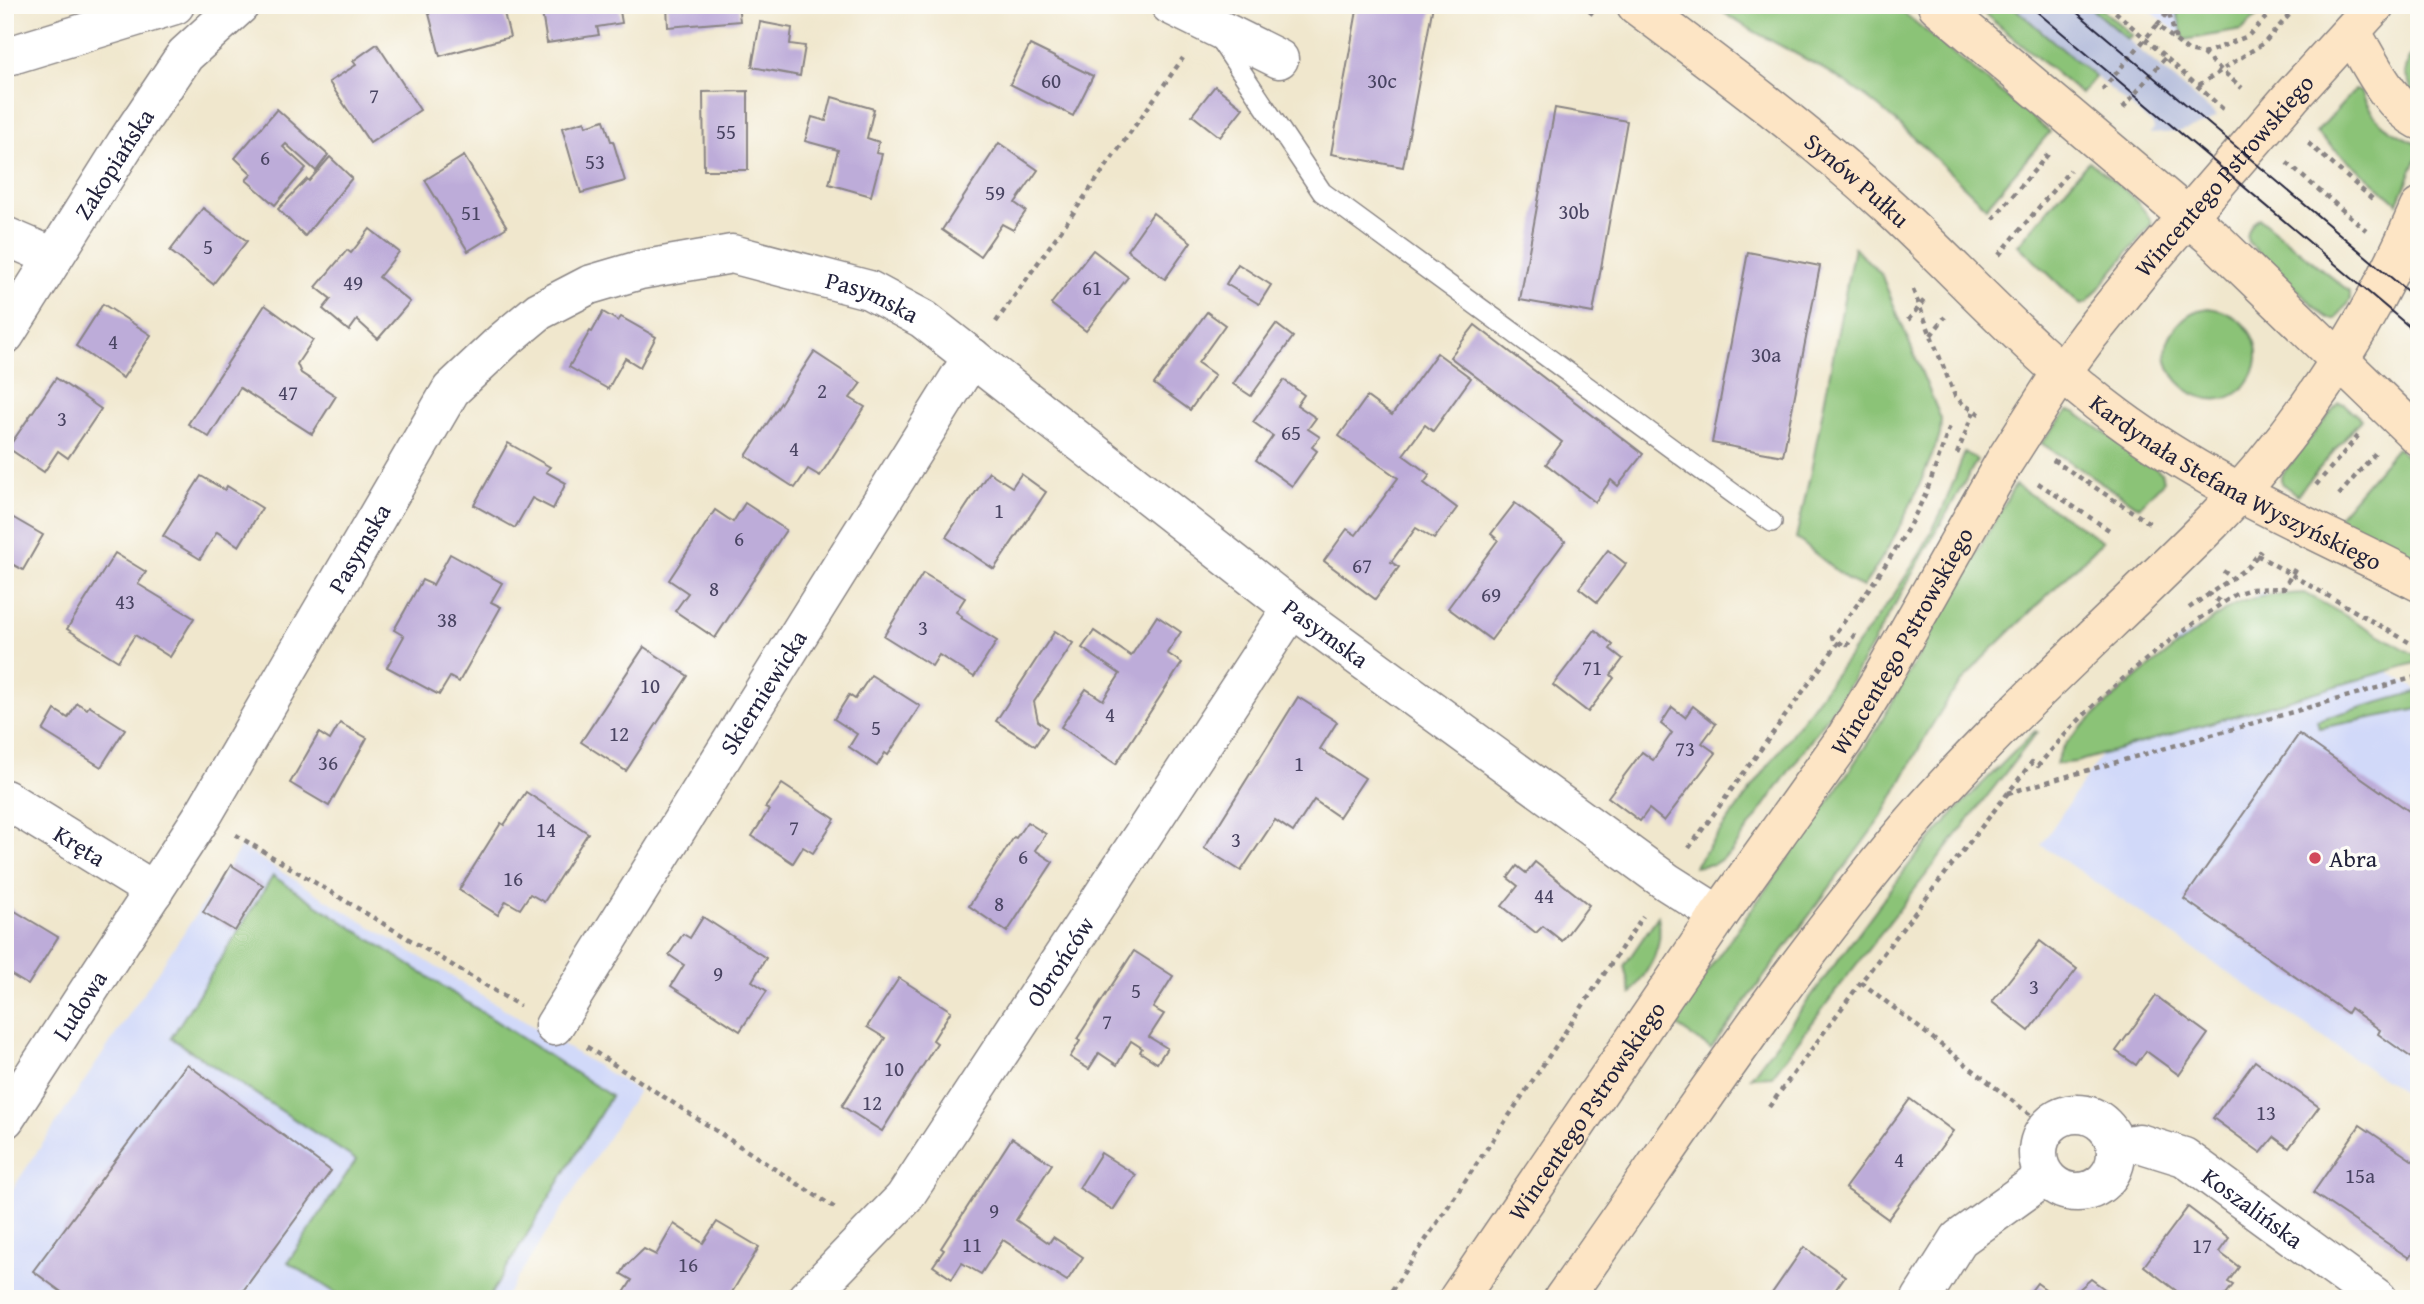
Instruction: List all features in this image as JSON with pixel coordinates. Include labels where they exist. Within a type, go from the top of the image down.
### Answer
[{"type":"main road","points":[[1937,5],[2188,216],[2419,437]]},
{"type":"main road","name":"Synów Pułku","points":[[1619,13],[1740,83],[1850,172],[2061,373]]},
{"type":"main road","points":[[2364,19],[2390,95],[2409,115],[2419,120]]},
{"type":"main road","name":"Wincentego Pstrowskiego","points":[[1458,1299],[1718,915],[1862,711],[2004,462],[2061,373],[2116,300],[2291,97],[2364,19]]},
{"type":"main road","points":[[1563,1299],[1770,1006],[1895,844],[1983,746],[2240,493],[2298,422],[2340,360],[2382,287],[2400,207]]},
{"type":"main road","name":"Kardynała Stefana Wyszyńskiego","points":[[2061,373],[2148,439],[2240,493],[2419,582]]},
{"type":"street","points":[[5,57],[175,5]]},
{"type":"street","name":"Zakopiańska","points":[[5,335],[185,55],[240,5]]},
{"type":"street","points":[[1170,5],[1279,59]]},
{"type":"street","points":[[5,236],[54,257]]},
{"type":"street","name":"Pasymska","points":[[154,891],[203,815],[452,390],[539,310],[589,285],[640,270],[732,254],[869,290],[923,319],[1292,608],[1667,882],[1718,915]]},
{"type":"street","name":"Skierniewicka","points":[[554,1026],[972,357]]},
{"type":"street","name":"Obrońców","points":[[806,1299],[904,1198],[1292,608]]},
{"type":"street","name":"Kręta","points":[[5,799],[154,891]]},
{"type":"street","name":"Ludowa","points":[[5,1119],[154,891]]},
{"type":"street","points":[[2072,1113],[2092,1115],[2109,1128],[2116,1147],[2114,1168],[2101,1185],[2082,1193],[2062,1190],[2045,1177],[2037,1158],[2039,1137],[2053,1121],[2072,1113]]},
{"type":"street","name":"Koszalińska","points":[[2116,1147],[2139,1143],[2184,1157],[2378,1299]]},
{"type":"street","points":[[1921,1299],[1959,1239],[2045,1177]]},
{"type":"lane","points":[[1208,23],[1322,192],[1772,522]]},
{"type":"path","points":[[1581,5],[1619,13]]},
{"type":"path","points":[[2108,5],[2223,109]]},
{"type":"path","points":[[2203,54],[2248,36],[2277,5]]},
{"type":"path","points":[[2199,85],[2265,43],[2298,5]]},
{"type":"path","points":[[2098,95],[2168,8]]},
{"type":"path","points":[[2168,8],[2176,41]]},
{"type":"path","points":[[972,357],[1208,23]]},
{"type":"path","points":[[2157,25],[2188,51],[2203,54],[2242,88]]},
{"type":"path","points":[[2119,113],[2165,58]]},
{"type":"path","points":[[2308,143],[2400,207]]},
{"type":"path","points":[[1993,219],[2053,148]]},
{"type":"path","points":[[2289,165],[2371,234]]},
{"type":"path","points":[[2012,238],[2074,166]]},
{"type":"path","points":[[1911,286],[1955,396],[1991,421]]},
{"type":"path","points":[[2414,368],[2419,362]]},
{"type":"path","points":[[1386,1299],[1690,846],[1839,642],[1832,637],[1876,580],[1919,506],[1950,426]]},
{"type":"path","points":[[2312,490],[2360,433]]},
{"type":"path","points":[[2334,501],[2378,450]]},
{"type":"path","points":[[2047,457],[2133,512]]},
{"type":"path","points":[[2034,481],[2112,532]]},
{"type":"path","points":[[2257,555],[2419,648]]},
{"type":"path","points":[[1769,1107],[1861,982],[2032,762],[2038,766],[2063,736],[2146,657],[2235,594],[2251,589],[2284,588],[2297,564],[2296,559]]},
{"type":"path","points":[[2007,794],[2419,676]]},
{"type":"path","points":[[203,815],[554,1026],[840,1211]]},
{"type":"path","points":[[1861,982],[2047,1128]]},
{"type":"shaded area","points":[[2011,5],[2087,5],[2217,116],[2206,123],[2178,132],[2149,134],[2154,130],[2153,125]]},
{"type":"shaded area","points":[[2143,5],[2265,5],[2254,19],[2178,33]]},
{"type":"shaded area","points":[[2262,592],[2419,691],[2419,1103],[2041,845],[2178,640]]},
{"type":"shaded area","points":[[241,847],[638,1091],[504,1299],[5,1299],[5,1200]]},
{"type":"green space","points":[[1713,5],[1894,5],[2050,132],[1986,207],[1900,125],[1864,96],[1830,73]]},
{"type":"green space","points":[[1974,5],[2011,5],[2095,77],[2081,94]]},
{"type":"green space","points":[[2087,5],[2097,5],[2132,35],[2127,39]]},
{"type":"green space","points":[[2175,5],[2268,5],[2242,30],[2184,40]]},
{"type":"green space","points":[[2419,46],[2419,95],[2412,90],[2405,73],[2409,57]]},
{"type":"green space","points":[[2355,90],[2362,92],[2371,111],[2384,125],[2419,144],[2419,153],[2398,203],[2316,133]]},
{"type":"green space","points":[[2089,161],[2132,197],[2152,223],[2087,303],[2081,305],[2018,245]]},
{"type":"green space","points":[[2259,218],[2350,292],[2350,300],[2336,319],[2328,319],[2248,242],[2250,229]]},
{"type":"green space","points":[[1854,247],[1881,274],[1941,419],[1940,435],[1915,494],[1897,532],[1863,587],[1848,580],[1796,538]]},
{"type":"green space","points":[[2208,308],[2222,311],[2244,325],[2252,335],[2256,347],[2254,372],[2246,385],[2232,396],[2216,399],[2199,396],[2184,388],[2173,375],[2167,360],[2168,343],[2177,326],[2191,314]]},
{"type":"green space","points":[[2338,403],[2344,404],[2361,419],[2297,495],[2281,483],[2281,476]]},
{"type":"green space","points":[[2068,411],[2075,412],[2162,473],[2164,481],[2139,507],[2041,443]]},
{"type":"green space","points":[[2397,448],[2419,467],[2419,558],[2337,518]]},
{"type":"green space","points":[[1965,452],[1977,460],[1845,692],[1731,853],[1714,864],[1694,867],[1895,593],[1921,552],[1942,511]]},
{"type":"green space","points":[[2015,485],[2103,541],[1981,660],[1951,695],[1883,815],[1711,1049],[1671,1022],[1832,797],[1878,727]]},
{"type":"green space","points":[[2305,593],[2419,657],[2419,662],[2076,762],[2056,764],[2070,739],[2124,688],[2227,609],[2255,598]]},
{"type":"green space","points":[[2419,691],[2419,709],[2319,728],[2317,720]]},
{"type":"green space","points":[[2035,731],[2037,732],[1772,1076],[1751,1077],[1912,861],[1961,805]]},
{"type":"green space","points":[[273,876],[611,1096],[488,1299],[345,1299],[288,1262],[356,1160],[171,1038]]},
{"type":"green space","points":[[1658,916],[1660,928],[1654,958],[1631,994],[1624,966]]},
{"type":"building","points":[[447,5],[502,5],[510,37],[440,56],[428,10]]},
{"type":"building","points":[[619,5],[622,23],[597,27],[599,35],[547,43],[541,7]]},
{"type":"building","points":[[667,5],[738,5],[740,21],[668,27]]},
{"type":"building","points":[[1358,5],[1433,5],[1403,167],[1331,154]]},
{"type":"building","points":[[760,22],[792,28],[790,44],[805,46],[800,76],[752,67]]},
{"type":"building","points":[[377,44],[420,110],[370,143],[329,82],[356,65],[353,61]]},
{"type":"building","points":[[1030,45],[1093,76],[1073,116],[1010,84]]},
{"type":"building","points":[[1215,86],[1243,108],[1220,137],[1192,115]]},
{"type":"building","points":[[748,91],[748,170],[704,170],[703,92]]},
{"type":"building","points":[[832,97],[874,109],[867,138],[879,142],[876,153],[882,154],[871,196],[829,184],[838,150],[805,141],[812,117],[826,121]]},
{"type":"building","points":[[1555,108],[1627,121],[1593,313],[1520,300]]},
{"type":"building","points":[[277,109],[328,155],[316,171],[286,144],[283,147],[306,168],[275,205],[246,180],[252,174],[235,158]]},
{"type":"building","points":[[604,120],[625,181],[581,193],[562,128],[585,121],[586,126]]},
{"type":"building","points":[[999,143],[1038,170],[1015,203],[1026,211],[1013,230],[1002,224],[980,256],[942,230]]},
{"type":"building","points":[[464,156],[507,227],[468,251],[425,180]]},
{"type":"building","points":[[330,157],[352,178],[305,236],[278,209],[307,179],[309,181]]},
{"type":"building","points":[[203,208],[247,241],[213,284],[170,251]]},
{"type":"building","points":[[1153,213],[1191,242],[1165,279],[1127,250]]},
{"type":"building","points":[[370,229],[399,252],[379,277],[410,302],[378,339],[357,320],[349,331],[323,309],[331,299],[316,287],[347,250],[351,253]]},
{"type":"building","points":[[1093,250],[1128,277],[1086,331],[1051,304]]},
{"type":"building","points":[[1748,252],[1820,266],[1783,456],[1712,443]]},
{"type":"building","points":[[1238,264],[1271,285],[1259,304],[1226,284]]},
{"type":"building","points":[[103,304],[151,335],[123,378],[76,346]]},
{"type":"building","points":[[265,305],[313,340],[297,364],[301,373],[336,396],[312,434],[240,388],[209,437],[188,424]]},
{"type":"building","points":[[603,312],[618,321],[621,317],[656,337],[640,367],[625,358],[608,389],[569,367]]},
{"type":"building","points":[[1207,312],[1225,325],[1198,363],[1215,375],[1190,410],[1154,384]]},
{"type":"building","points":[[1276,324],[1293,337],[1251,396],[1233,384]]},
{"type":"building","points":[[1475,325],[1643,454],[1618,486],[1611,480],[1595,502],[1546,464],[1562,442],[1450,357]]},
{"type":"building","points":[[814,352],[861,383],[850,398],[865,407],[820,476],[808,469],[795,488],[746,456]]},
{"type":"building","points":[[1437,353],[1471,378],[1433,431],[1425,425],[1403,455],[1430,475],[1424,483],[1457,508],[1434,539],[1416,528],[1391,562],[1399,567],[1375,599],[1324,561],[1347,529],[1356,535],[1398,478],[1339,436],[1367,397],[1392,415]]},
{"type":"building","points":[[56,378],[101,409],[68,458],[58,451],[44,472],[8,448]]},
{"type":"building","points":[[1284,380],[1304,395],[1297,405],[1316,418],[1308,429],[1320,437],[1312,447],[1317,451],[1292,486],[1256,460],[1273,436],[1253,422]]},
{"type":"building","points":[[508,443],[550,467],[546,472],[566,483],[553,509],[532,498],[515,528],[474,505]]},
{"type":"building","points":[[989,472],[1012,487],[1021,474],[1046,492],[994,569],[946,537]]},
{"type":"building","points":[[201,476],[225,490],[227,486],[262,508],[239,546],[217,532],[200,559],[163,536]]},
{"type":"building","points":[[745,503],[786,530],[715,638],[675,611],[688,593],[669,580],[715,510],[733,522]]},
{"type":"building","points":[[1515,503],[1565,541],[1491,640],[1448,608],[1498,540],[1491,534]]},
{"type":"building","points":[[5,513],[43,535],[23,570],[5,560]]},
{"type":"building","points":[[1608,550],[1626,564],[1597,602],[1579,588]]},
{"type":"building","points":[[115,553],[146,572],[138,584],[194,618],[170,657],[135,635],[118,661],[67,629]]},
{"type":"building","points":[[450,554],[502,583],[491,602],[501,607],[459,682],[450,677],[439,695],[387,667],[404,636],[394,630],[422,580],[433,585]]},
{"type":"building","points":[[923,573],[965,598],[956,612],[997,641],[974,677],[939,655],[932,666],[884,636]]},
{"type":"building","points":[[1157,616],[1181,632],[1167,653],[1182,663],[1116,764],[1061,727],[1086,689],[1103,700],[1120,674],[1082,648],[1094,631],[1131,656]]},
{"type":"building","points":[[1595,630],[1613,645],[1610,649],[1623,659],[1611,675],[1614,678],[1588,712],[1553,685]]},
{"type":"building","points":[[1055,631],[1073,643],[1034,702],[1038,721],[1047,728],[1035,746],[996,721]]},
{"type":"building","points":[[644,647],[688,676],[626,771],[581,742]]},
{"type":"building","points":[[871,675],[920,706],[888,755],[885,753],[877,766],[849,747],[857,734],[834,719],[849,695],[855,699]]},
{"type":"building","points":[[1298,697],[1337,722],[1320,749],[1365,778],[1339,817],[1314,800],[1293,832],[1275,820],[1241,871],[1204,848]]},
{"type":"building","points":[[77,703],[87,709],[89,706],[125,729],[101,767],[43,731],[55,710],[68,718]]},
{"type":"building","points":[[1693,706],[1716,724],[1702,743],[1716,753],[1664,821],[1649,809],[1640,821],[1608,797],[1642,752],[1653,760],[1672,733],[1661,724],[1672,707],[1685,717]]},
{"type":"building","points":[[340,723],[367,738],[329,806],[290,783],[319,733],[330,740]]},
{"type":"building","name":"Abra","points":[[2299,734],[2419,818],[2419,1063],[2378,1034],[2380,1030],[2350,1008],[2347,1013],[2184,899]]},
{"type":"building","points":[[782,784],[835,819],[813,853],[803,847],[793,863],[752,836],[769,810],[765,808]]},
{"type":"building","points":[[526,792],[588,833],[544,902],[530,894],[520,909],[506,901],[498,915],[459,890],[501,823],[504,825]]},
{"type":"building","points":[[1027,822],[1046,834],[1035,850],[1053,862],[1007,932],[969,906],[1014,837],[1016,838]]},
{"type":"building","points":[[1535,862],[1589,905],[1562,941],[1543,926],[1536,933],[1502,906],[1518,886],[1508,878],[1517,866],[1526,873]]},
{"type":"building","points":[[231,865],[263,885],[235,931],[203,912]]},
{"type":"building","points":[[5,905],[58,937],[28,985],[5,971]]},
{"type":"building","points":[[703,917],[766,958],[752,981],[767,991],[740,1031],[671,986],[684,965],[669,955],[683,934],[690,938]]},
{"type":"building","points":[[2040,941],[2077,969],[2029,1031],[1992,1002]]},
{"type":"building","points":[[1134,951],[1173,976],[1153,1008],[1164,1014],[1149,1037],[1167,1048],[1157,1063],[1140,1052],[1142,1048],[1131,1041],[1117,1065],[1099,1053],[1089,1069],[1070,1057],[1080,1041],[1077,1039]]},
{"type":"building","points":[[899,978],[951,1011],[933,1040],[937,1043],[882,1131],[842,1106],[885,1038],[867,1027]]},
{"type":"building","points":[[2156,996],[2208,1034],[2179,1075],[2146,1051],[2136,1065],[2116,1051]]},
{"type":"building","points":[[2255,1061],[2319,1107],[2289,1148],[2274,1137],[2261,1153],[2213,1118]]},
{"type":"building","points":[[187,1064],[331,1171],[237,1299],[71,1299],[33,1271]]},
{"type":"building","points":[[1910,1099],[1953,1131],[1888,1219],[1845,1188]]},
{"type":"building","points":[[2360,1125],[2419,1165],[2419,1244],[2409,1258],[2313,1193]]},
{"type":"building","points":[[1012,1138],[1052,1164],[1016,1220],[1049,1243],[1053,1237],[1083,1257],[1067,1281],[1003,1240],[981,1274],[962,1263],[952,1279],[933,1266],[944,1250],[941,1248]]},
{"type":"building","points":[[1101,1153],[1136,1175],[1113,1210],[1079,1188]]},
{"type":"building","points":[[2188,1207],[2229,1238],[2219,1252],[2239,1267],[2228,1282],[2233,1285],[2222,1299],[2187,1299],[2144,1266]]},
{"type":"building","points":[[717,1222],[759,1247],[728,1299],[620,1299],[632,1280],[621,1274],[626,1266],[644,1249],[656,1255],[674,1224],[703,1243]]},
{"type":"building","points":[[1804,1247],[1845,1276],[1829,1299],[1768,1299]]},
{"type":"building","points":[[2091,1279],[2118,1299],[2068,1299]]},
{"type":"building","points":[[2037,1283],[2059,1299],[2025,1299]]},
{"type":"tram line","points":[[2029,5],[2419,335]]},
{"type":"tram line","points":[[2068,5],[2419,301]]},
{"type":"place","name":"Abra","points":[[2315,858]]}]
